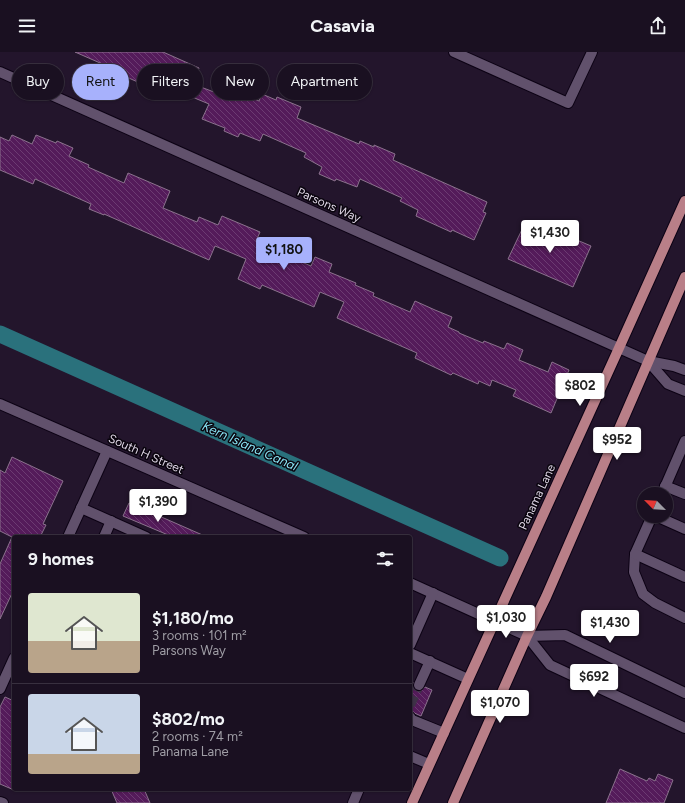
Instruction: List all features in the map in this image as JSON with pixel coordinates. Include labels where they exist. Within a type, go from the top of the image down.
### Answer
[{"type":"main road","name":"Panama Lane","points":[[412,803],[620,348],[685,201]]},
{"type":"main road","points":[[453,803],[546,596],[685,277]]},
{"type":"street","points":[[454,52],[568,103],[592,52]]},
{"type":"street","name":"Parsons Way","points":[[0,72],[648,361]]},
{"type":"street","points":[[648,361],[674,366],[685,370]]},
{"type":"street","points":[[648,361],[668,384],[685,391]]},
{"type":"street","name":"South H Street","points":[[0,404],[299,535]]},
{"type":"street","points":[[665,487],[685,441]]},
{"type":"street","points":[[69,535],[107,451]]},
{"type":"street","points":[[673,492],[685,494]]},
{"type":"street","points":[[81,508],[141,535]]},
{"type":"street","points":[[105,535],[111,522]]},
{"type":"street","points":[[649,523],[635,554],[634,572],[643,594],[655,603],[685,618]]},
{"type":"street","points":[[672,523],[685,529]]},
{"type":"street","points":[[635,554],[685,577]]},
{"type":"street","points":[[412,584],[527,636],[565,635],[685,693]]},
{"type":"street","points":[[412,640],[433,593]]},
{"type":"street","points":[[527,636],[550,665],[685,728]]},
{"type":"street","points":[[412,654],[468,678]]},
{"type":"street","points":[[419,685],[430,661]]},
{"type":"street","points":[[0,689],[12,662]]},
{"type":"street","points":[[412,720],[444,733]]},
{"type":"street","points":[[670,721],[685,725]]},
{"type":"street","points":[[412,757],[429,764]]},
{"type":"street","points":[[353,803],[358,791]]},
{"type":"building","points":[[75,52],[163,52],[190,64],[137,64],[137,82],[129,78],[129,64],[102,64]]},
{"type":"building","points":[[203,88],[211,91],[211,100],[259,101],[269,100],[269,97],[276,100],[277,97],[277,100],[284,100],[301,107],[297,118],[359,144],[360,141],[395,154],[393,160],[487,202],[483,212],[486,213],[474,240],[452,230],[451,232],[416,216],[418,210],[400,201],[402,198],[360,179],[357,187],[336,179],[335,181],[319,174],[322,167],[304,157],[306,153],[263,134],[260,141],[240,133],[238,137],[224,131],[225,128],[202,119],[209,104],[199,100],[203,100]]},
{"type":"building","points":[[12,135],[32,144],[36,135],[56,143],[57,141],[73,148],[69,156],[89,165],[88,167],[124,183],[128,173],[170,191],[163,208],[197,222],[199,217],[218,225],[222,216],[260,232],[256,241],[277,250],[276,251],[311,266],[315,257],[332,264],[329,272],[356,283],[355,285],[374,293],[373,296],[410,312],[415,301],[452,317],[448,327],[459,333],[483,343],[484,341],[504,349],[507,343],[523,350],[519,360],[548,372],[552,362],[569,370],[551,413],[513,396],[516,390],[492,380],[490,386],[479,381],[478,384],[453,373],[451,375],[415,358],[417,353],[337,318],[344,302],[320,292],[314,307],[262,285],[260,289],[238,279],[246,259],[215,246],[209,260],[104,214],[89,209],[91,204],[35,179],[33,184],[0,170],[0,137],[9,141]]},
{"type":"building","points":[[526,221],[576,243],[577,240],[591,246],[573,287],[508,259]]},
{"type":"building","points":[[12,457],[63,481],[43,524],[46,525],[41,535],[12,535],[12,537],[0,531],[0,470],[5,473]]},
{"type":"building","points":[[129,503],[202,535],[168,535],[123,516]]},
{"type":"building","points":[[12,537],[12,593],[0,619],[0,564]]},
{"type":"building","points":[[412,682],[414,688],[417,691],[422,690],[425,687],[432,690],[421,716],[412,712]]},
{"type":"building","points":[[5,697],[12,700],[12,789],[0,784],[0,707]]},
{"type":"building","points":[[620,769],[647,781],[649,778],[655,781],[658,774],[673,780],[664,803],[606,803]]},
{"type":"building","points":[[112,791],[145,791],[150,803],[117,803]]},
{"type":"waterway","name":"Kern Island Canal","points":[[0,334],[500,558]]},
{"type":"tunnel","points":[[412,701],[419,685]]}]
